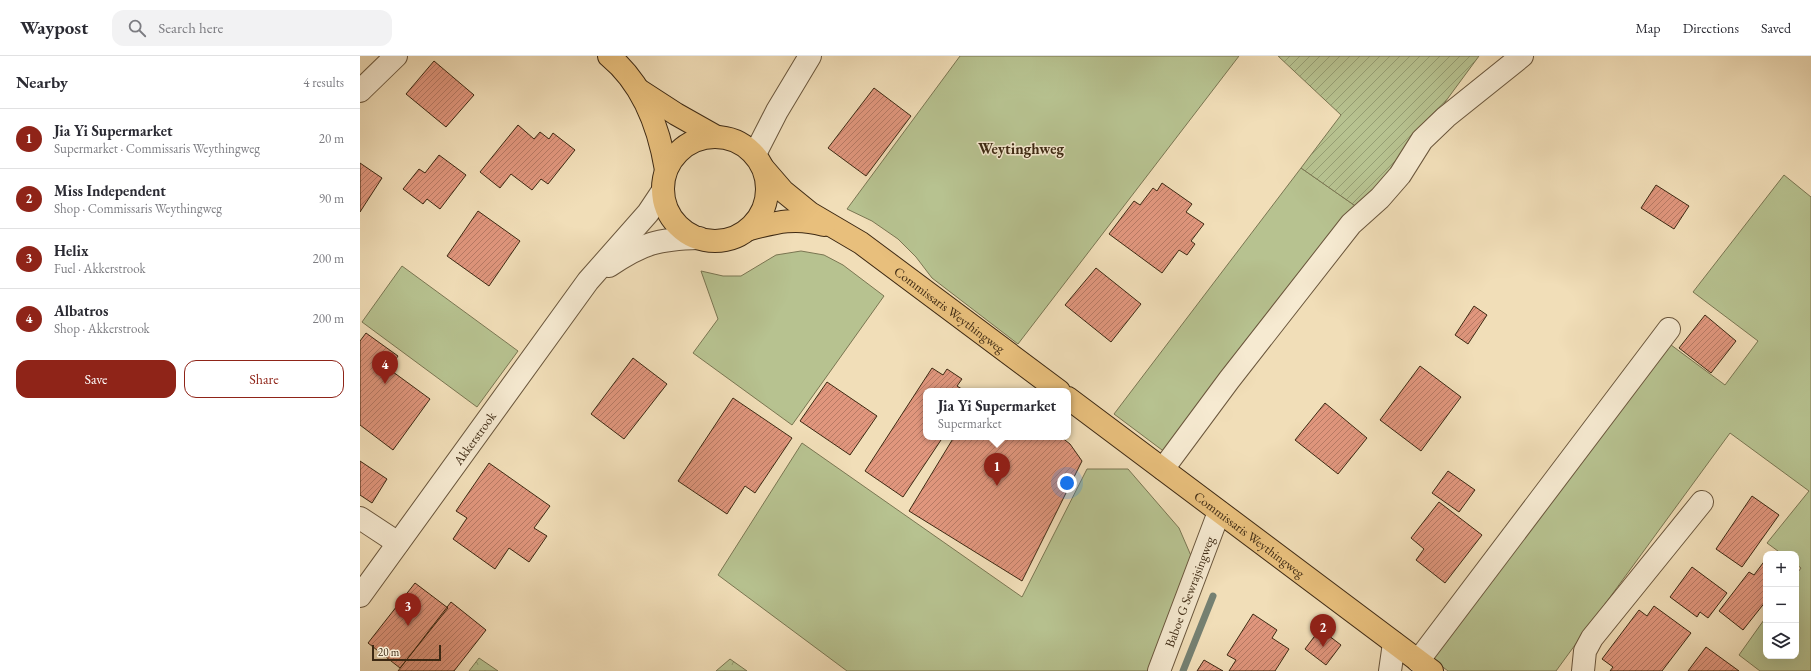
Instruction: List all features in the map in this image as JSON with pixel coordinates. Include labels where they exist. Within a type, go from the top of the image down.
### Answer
[{"type":"main road","points":[[609,56],[619,64],[640,90],[661,142],[666,170],[662,192],[668,211],[677,224],[690,234],[699,238],[721,241],[736,237],[750,229],[760,217],[767,202],[768,186],[760,162],[744,145],[730,138],[715,136],[694,140],[677,152],[666,170]]},
{"type":"main road","points":[[640,90],[676,114],[715,136]]},
{"type":"main road","name":"Commissaris Weythingweg","points":[[760,162],[783,191],[810,213],[840,230],[1055,388]]},
{"type":"main road","name":"Commissaris Weythingweg","points":[[750,229],[795,220],[810,220],[840,230]]},
{"type":"main road","name":"Commissaris Weythingweg","points":[[1071,400],[1425,666]]},
{"type":"street","points":[[360,91],[396,56]]},
{"type":"street","points":[[760,162],[777,110],[810,56]]},
{"type":"street","points":[[1163,469],[1229,380],[1351,224],[1380,198],[1400,175],[1422,140],[1446,117],[1522,56]]},
{"type":"street","points":[[588,281],[648,212],[662,192]]},
{"type":"street","points":[[588,281],[620,259],[645,245],[670,239],[699,238]]},
{"type":"street","name":"Akkerstrook","points":[[360,596],[588,281]]},
{"type":"street","points":[[1425,666],[1669,329]]},
{"type":"street","points":[[1583,671],[1585,651],[1592,638],[1702,502]]},
{"type":"street","name":"Baboe G Sewrajsingweg","points":[[1159,671],[1219,512]]},
{"type":"street","points":[[360,518],[398,543]]},
{"type":"street","points":[[1390,671],[1394,643]]},
{"type":"green space","points":[[960,56],[1239,56],[1018,344],[932,278],[916,257],[898,239],[872,221],[847,209]]},
{"type":"green space","points":[[1278,56],[1479,56],[1364,212],[1301,168],[1341,115]]},
{"type":"green space","points":[[1301,168],[1364,212],[1178,462],[1114,414]]},
{"type":"green space","points":[[1784,175],[1811,197],[1811,671],[1760,671],[1739,655],[1763,621],[1763,659],[1799,659],[1799,571],[1801,568],[1799,566],[1799,551],[1778,551],[1767,543],[1809,491],[1730,433],[1556,671],[1448,671],[1431,658],[1667,342],[1725,385],[1758,341],[1693,292]]},
{"type":"green space","points":[[801,251],[824,255],[843,265],[884,296],[792,425],[693,353],[718,319],[701,271],[723,276],[741,276],[776,255]]},
{"type":"green space","points":[[402,266],[518,351],[477,407],[362,322]]},
{"type":"green space","points":[[802,443],[1022,597],[1087,469],[1128,469],[1179,528],[1192,558],[1149,671],[847,671],[718,575]]},
{"type":"green space","points":[[479,658],[498,671],[469,671]]},
{"type":"green space","points":[[730,659],[747,671],[716,671]]},
{"type":"building","points":[[434,61],[474,95],[446,127],[406,94]]},
{"type":"building","points":[[874,88],[911,116],[866,176],[828,148]]},
{"type":"building","points":[[518,125],[534,139],[540,132],[549,139],[553,133],[575,150],[548,184],[541,179],[532,190],[511,174],[500,188],[480,172]]},
{"type":"building","points":[[439,155],[466,175],[440,209],[427,199],[423,204],[403,189],[419,169],[425,173]]},
{"type":"building","points":[[360,163],[382,178],[360,212]]},
{"type":"building","points":[[1162,183],[1192,204],[1186,212],[1204,224],[1191,241],[1195,244],[1187,255],[1179,250],[1162,273],[1109,234],[1134,201],[1140,205],[1153,188],[1157,191]]},
{"type":"building","points":[[1656,185],[1689,206],[1674,229],[1641,208]]},
{"type":"building","points":[[478,211],[520,241],[489,286],[447,256]]},
{"type":"building","points":[[1096,268],[1141,304],[1111,342],[1065,305]]},
{"type":"building","points":[[1474,306],[1487,315],[1468,344],[1455,335]]},
{"type":"building","points":[[1705,315],[1736,341],[1711,373],[1679,348]]},
{"type":"building","points":[[366,333],[398,356],[389,369],[430,399],[393,450],[360,425],[360,341]]},
{"type":"building","points":[[633,358],[667,384],[624,439],[591,414]]},
{"type":"building","points":[[1420,366],[1461,397],[1421,451],[1380,420]]},
{"type":"building","points":[[932,368],[943,375],[947,369],[962,379],[957,386],[960,388],[923,388],[923,440],[941,440],[903,497],[865,471]]},
{"type":"building","points":[[827,382],[877,416],[850,455],[800,421]]},
{"type":"building","points":[[733,398],[792,438],[755,493],[745,486],[727,514],[678,481]]},
{"type":"building","points":[[1325,403],[1367,438],[1338,474],[1295,440]]},
{"type":"building","points":[[952,440],[1065,440],[1070,444],[1082,461],[1022,581],[909,511]]},
{"type":"building","points":[[360,461],[387,479],[372,503],[360,495]]},
{"type":"building","points":[[489,463],[550,506],[534,528],[547,536],[529,562],[509,548],[495,569],[453,539],[467,518],[456,511]]},
{"type":"building","points":[[1448,471],[1475,490],[1459,512],[1432,493]]},
{"type":"building","points":[[1752,496],[1779,515],[1742,567],[1716,549]]},
{"type":"building","points":[[1439,502],[1482,535],[1445,583],[1416,560],[1424,549],[1411,538]]},
{"type":"building","points":[[1763,563],[1763,605],[1743,630],[1719,611],[1749,572],[1754,575]]},
{"type":"building","points":[[1692,567],[1727,593],[1708,618],[1700,612],[1697,617],[1670,597]]},
{"type":"building","points":[[415,583],[448,608],[400,668],[368,643]]},
{"type":"building","points":[[451,602],[486,630],[454,671],[398,671]]},
{"type":"building","points":[[1654,606],[1691,633],[1662,671],[1610,671],[1613,667],[1602,659],[1639,610],[1647,616]]},
{"type":"building","points":[[1253,614],[1277,630],[1272,638],[1289,649],[1275,671],[1229,671],[1236,660],[1227,655]]},
{"type":"building","points":[[1320,629],[1341,645],[1326,665],[1305,649]]},
{"type":"building","points":[[1706,647],[1739,671],[1688,671]]},
{"type":"building","points":[[1204,660],[1223,671],[1197,671]]},
{"type":"waterway","points":[[1183,671],[1213,596]]},
{"type":"place","name":"Albatros","points":[[385,384]]},
{"type":"place","name":"Jia Yi Supermarket","points":[[997,486]]},
{"type":"place","name":"Helix","points":[[408,626]]},
{"type":"place","name":"Miss Independent","points":[[1323,647]]},
{"type":"district","name":"Weytinghweg","points":[[1021,149]]}]
